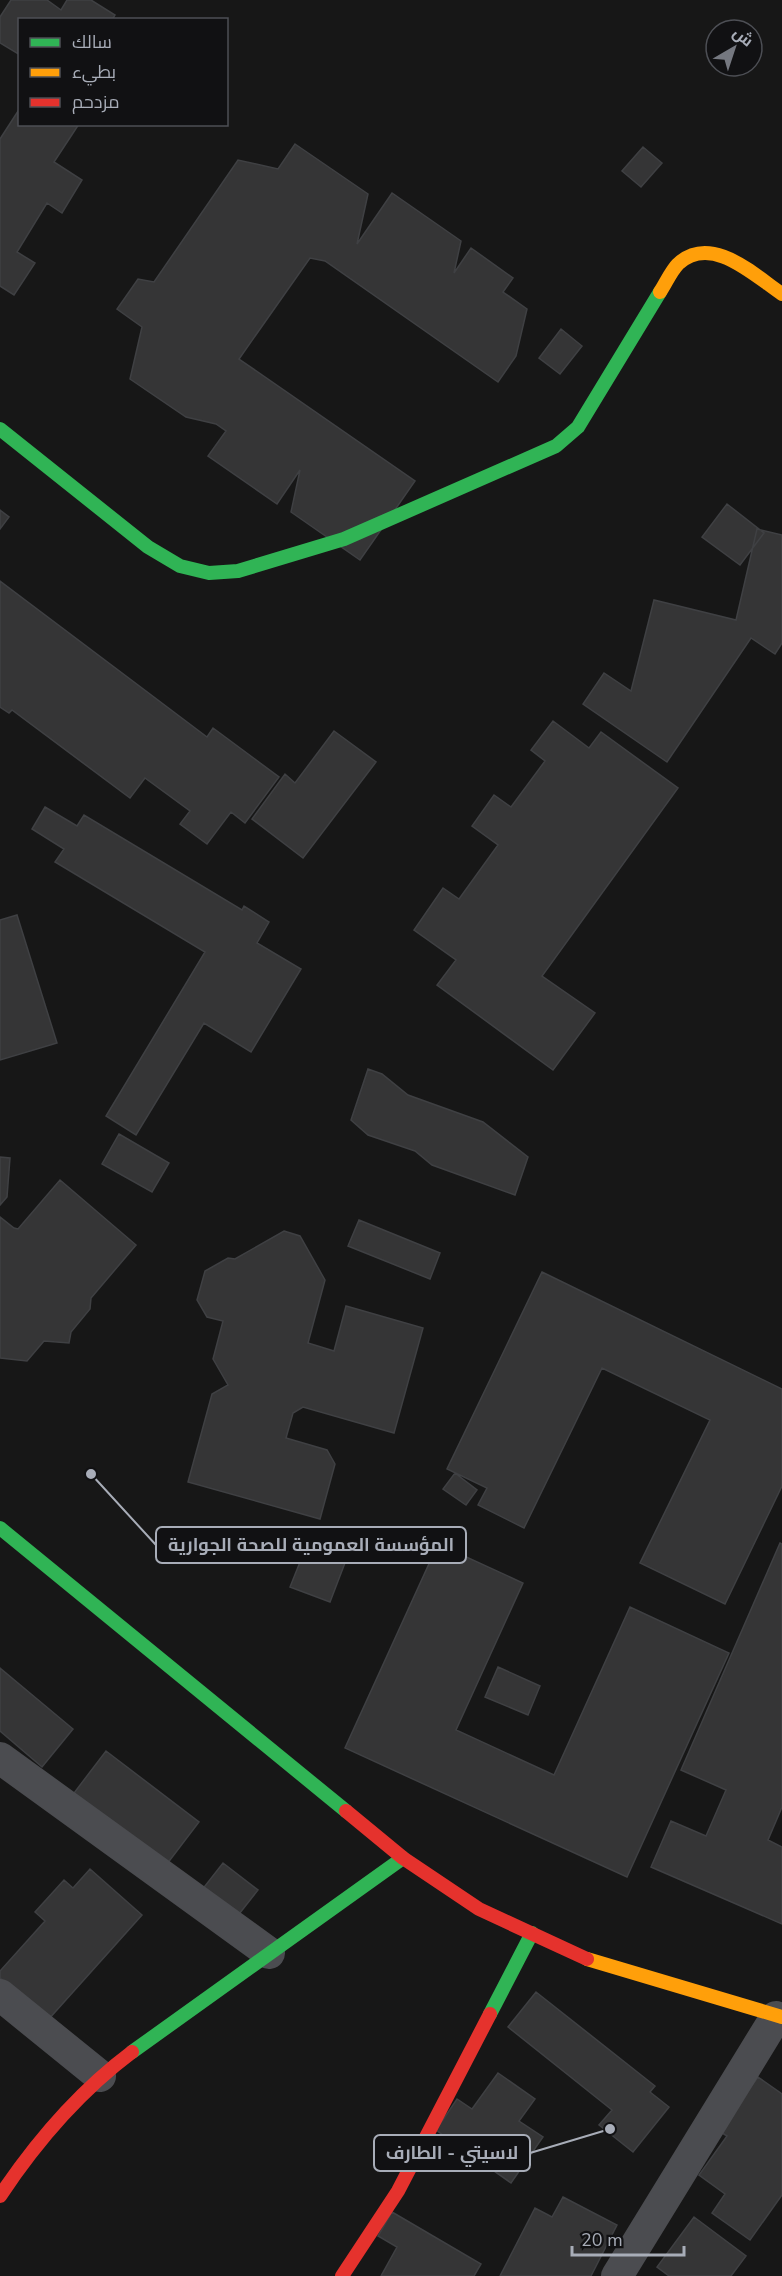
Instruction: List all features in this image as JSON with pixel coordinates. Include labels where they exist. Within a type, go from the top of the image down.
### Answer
[{"type":"street","points":[[0,429],[156,552],[180,566],[209,573],[237,571],[344,539],[556,446],[578,427],[677,265],[693,254],[711,252],[730,260],[782,294]]},
{"type":"street","points":[[0,1528],[403,1858],[479,1910],[590,1960],[779,2017],[617,2276]]},
{"type":"street","points":[[0,1758],[269,1953]]},
{"type":"street","points":[[0,2196],[26,2157],[100,2076],[174,2020],[403,1858]]},
{"type":"street","points":[[342,2276],[398,2192],[532,1934]]},
{"type":"street","points":[[0,1995],[100,2076]]},
{"type":"building","points":[[11,0],[47,0],[61,10],[67,0],[91,0],[115,15],[113,18],[18,18],[18,54],[0,43],[0,17]]},
{"type":"building","points":[[18,111],[18,126],[78,126],[54,162],[82,180],[62,213],[47,203],[17,252],[35,263],[14,295],[0,286],[0,139]]},
{"type":"building","points":[[295,144],[368,194],[357,244],[392,193],[461,241],[454,273],[471,248],[513,278],[503,292],[527,309],[516,356],[498,382],[325,261],[310,258],[239,359],[415,481],[360,560],[291,512],[300,470],[277,504],[208,456],[226,431],[216,424],[186,417],[130,379],[142,327],[117,309],[138,279],[154,282],[238,160],[278,169]]},
{"type":"building","points":[[643,147],[662,163],[641,187],[622,171]]},
{"type":"building","points":[[561,329],[582,346],[560,374],[539,358]]},
{"type":"building","points":[[727,504],[764,533],[740,565],[702,537]]},
{"type":"building","points":[[0,510],[9,517],[0,529]]},
{"type":"building","points":[[757,529],[782,535],[782,643],[775,654],[751,638],[667,762],[583,704],[604,673],[631,691],[654,600],[736,620]]},
{"type":"building","points":[[0,581],[207,737],[213,728],[279,777],[245,823],[231,812],[207,844],[180,824],[190,811],[145,778],[130,798],[12,710],[9,713],[0,707]]},
{"type":"building","points":[[553,721],[589,748],[601,732],[678,788],[542,976],[595,1013],[553,1070],[437,985],[456,960],[414,930],[443,888],[459,899],[498,845],[472,826],[494,795],[511,807],[545,761],[531,750]]},
{"type":"building","points":[[334,731],[376,762],[303,858],[252,819],[285,774],[295,783]]},
{"type":"building","points":[[45,807],[77,826],[84,815],[242,910],[244,906],[269,922],[257,943],[301,969],[251,1052],[204,1023],[136,1135],[106,1116],[205,952],[55,862],[64,849],[32,829]]},
{"type":"building","points":[[17,915],[57,1043],[0,1060],[0,920]]},
{"type":"building","points":[[368,1069],[382,1074],[408,1095],[483,1122],[528,1157],[515,1195],[432,1165],[415,1151],[368,1135],[351,1120]]},
{"type":"building","points":[[119,1134],[169,1163],[152,1192],[102,1164]]},
{"type":"building","points":[[0,1157],[10,1158],[7,1197],[0,1205]]},
{"type":"building","points":[[60,1180],[136,1245],[91,1298],[90,1309],[71,1332],[69,1343],[44,1341],[27,1361],[0,1358],[0,1217],[18,1229]]},
{"type":"building","points":[[359,1220],[440,1253],[430,1279],[348,1246]]},
{"type":"building","points":[[284,1231],[300,1236],[325,1280],[308,1343],[334,1351],[346,1306],[423,1328],[394,1433],[303,1407],[293,1413],[286,1438],[327,1450],[335,1464],[320,1519],[188,1482],[212,1394],[228,1385],[213,1359],[223,1321],[207,1317],[197,1300],[205,1271],[228,1258],[235,1259]]},
{"type":"building","points":[[542,1272],[782,1389],[782,1486],[725,1604],[640,1563],[710,1420],[602,1368],[524,1528],[478,1505],[487,1488],[447,1469]]},
{"type":"building","points":[[455,1473],[477,1490],[466,1505],[443,1489]]},
{"type":"building","points":[[314,1527],[353,1542],[330,1602],[290,1587]]},
{"type":"building","points":[[780,1543],[782,1544],[782,1807],[768,1840],[782,1847],[782,1924],[651,1867],[671,1821],[706,1836],[726,1790],[681,1770]]},
{"type":"building","points":[[438,1544],[523,1583],[456,1730],[554,1775],[630,1607],[729,1653],[627,1877],[345,1748]]},
{"type":"building","points":[[498,1667],[540,1686],[528,1715],[485,1697]]},
{"type":"building","points":[[0,1668],[73,1729],[42,1767],[0,1731]]},
{"type":"building","points":[[106,1751],[199,1822],[167,1864],[74,1793]]},
{"type":"building","points":[[223,1863],[258,1890],[236,1918],[201,1891]]},
{"type":"building","points":[[90,1869],[142,1915],[48,2020],[0,1978],[0,1971],[45,1921],[35,1912],[64,1880],[73,1888]]},
{"type":"building","points":[[536,1992],[655,2086],[650,2092],[669,2107],[633,2152],[599,2125],[612,2110],[508,2027]]},
{"type":"building","points":[[498,2073],[535,2099],[519,2121],[543,2137],[511,2183],[436,2130],[457,2099],[472,2109]]},
{"type":"building","points":[[758,2077],[782,2094],[782,2195],[750,2240],[712,2213],[725,2194],[699,2175],[727,2136],[719,2131]]},
{"type":"building","points":[[563,2197],[617,2225],[591,2276],[500,2276],[535,2208],[552,2217]]},
{"type":"building","points":[[392,2212],[481,2264],[474,2276],[381,2276],[397,2247],[378,2236]]},
{"type":"building","points":[[694,2217],[746,2256],[731,2276],[669,2276],[657,2267]]},
{"type":"traffic: fast","points":[[0,429],[148,547],[180,566],[209,573],[238,571],[344,539],[556,446],[578,427],[660,292]]},
{"type":"traffic: fast","points":[[0,1528],[346,1811]]},
{"type":"traffic: fast","points":[[132,2052],[403,1858]]},
{"type":"traffic: fast","points":[[490,2014],[532,1933]]},
{"type":"traffic: slow","points":[[660,292],[678,264],[691,256],[704,253],[732,260],[782,294]]},
{"type":"traffic: slow","points":[[587,1959],[782,2017]]},
{"type":"traffic: jam","points":[[346,1811],[403,1858],[479,1909],[587,1959]]},
{"type":"traffic: jam","points":[[342,2276],[398,2191],[490,2014]]},
{"type":"traffic: jam","points":[[0,2196],[28,2156],[60,2118],[94,2083],[132,2052]]},
{"type":"place","name":"المؤسسة العمومية للصحة الجوارية","points":[[91,1474]]},
{"type":"place","name":"لاسيتي - الطارف","points":[[610,2129]]}]
